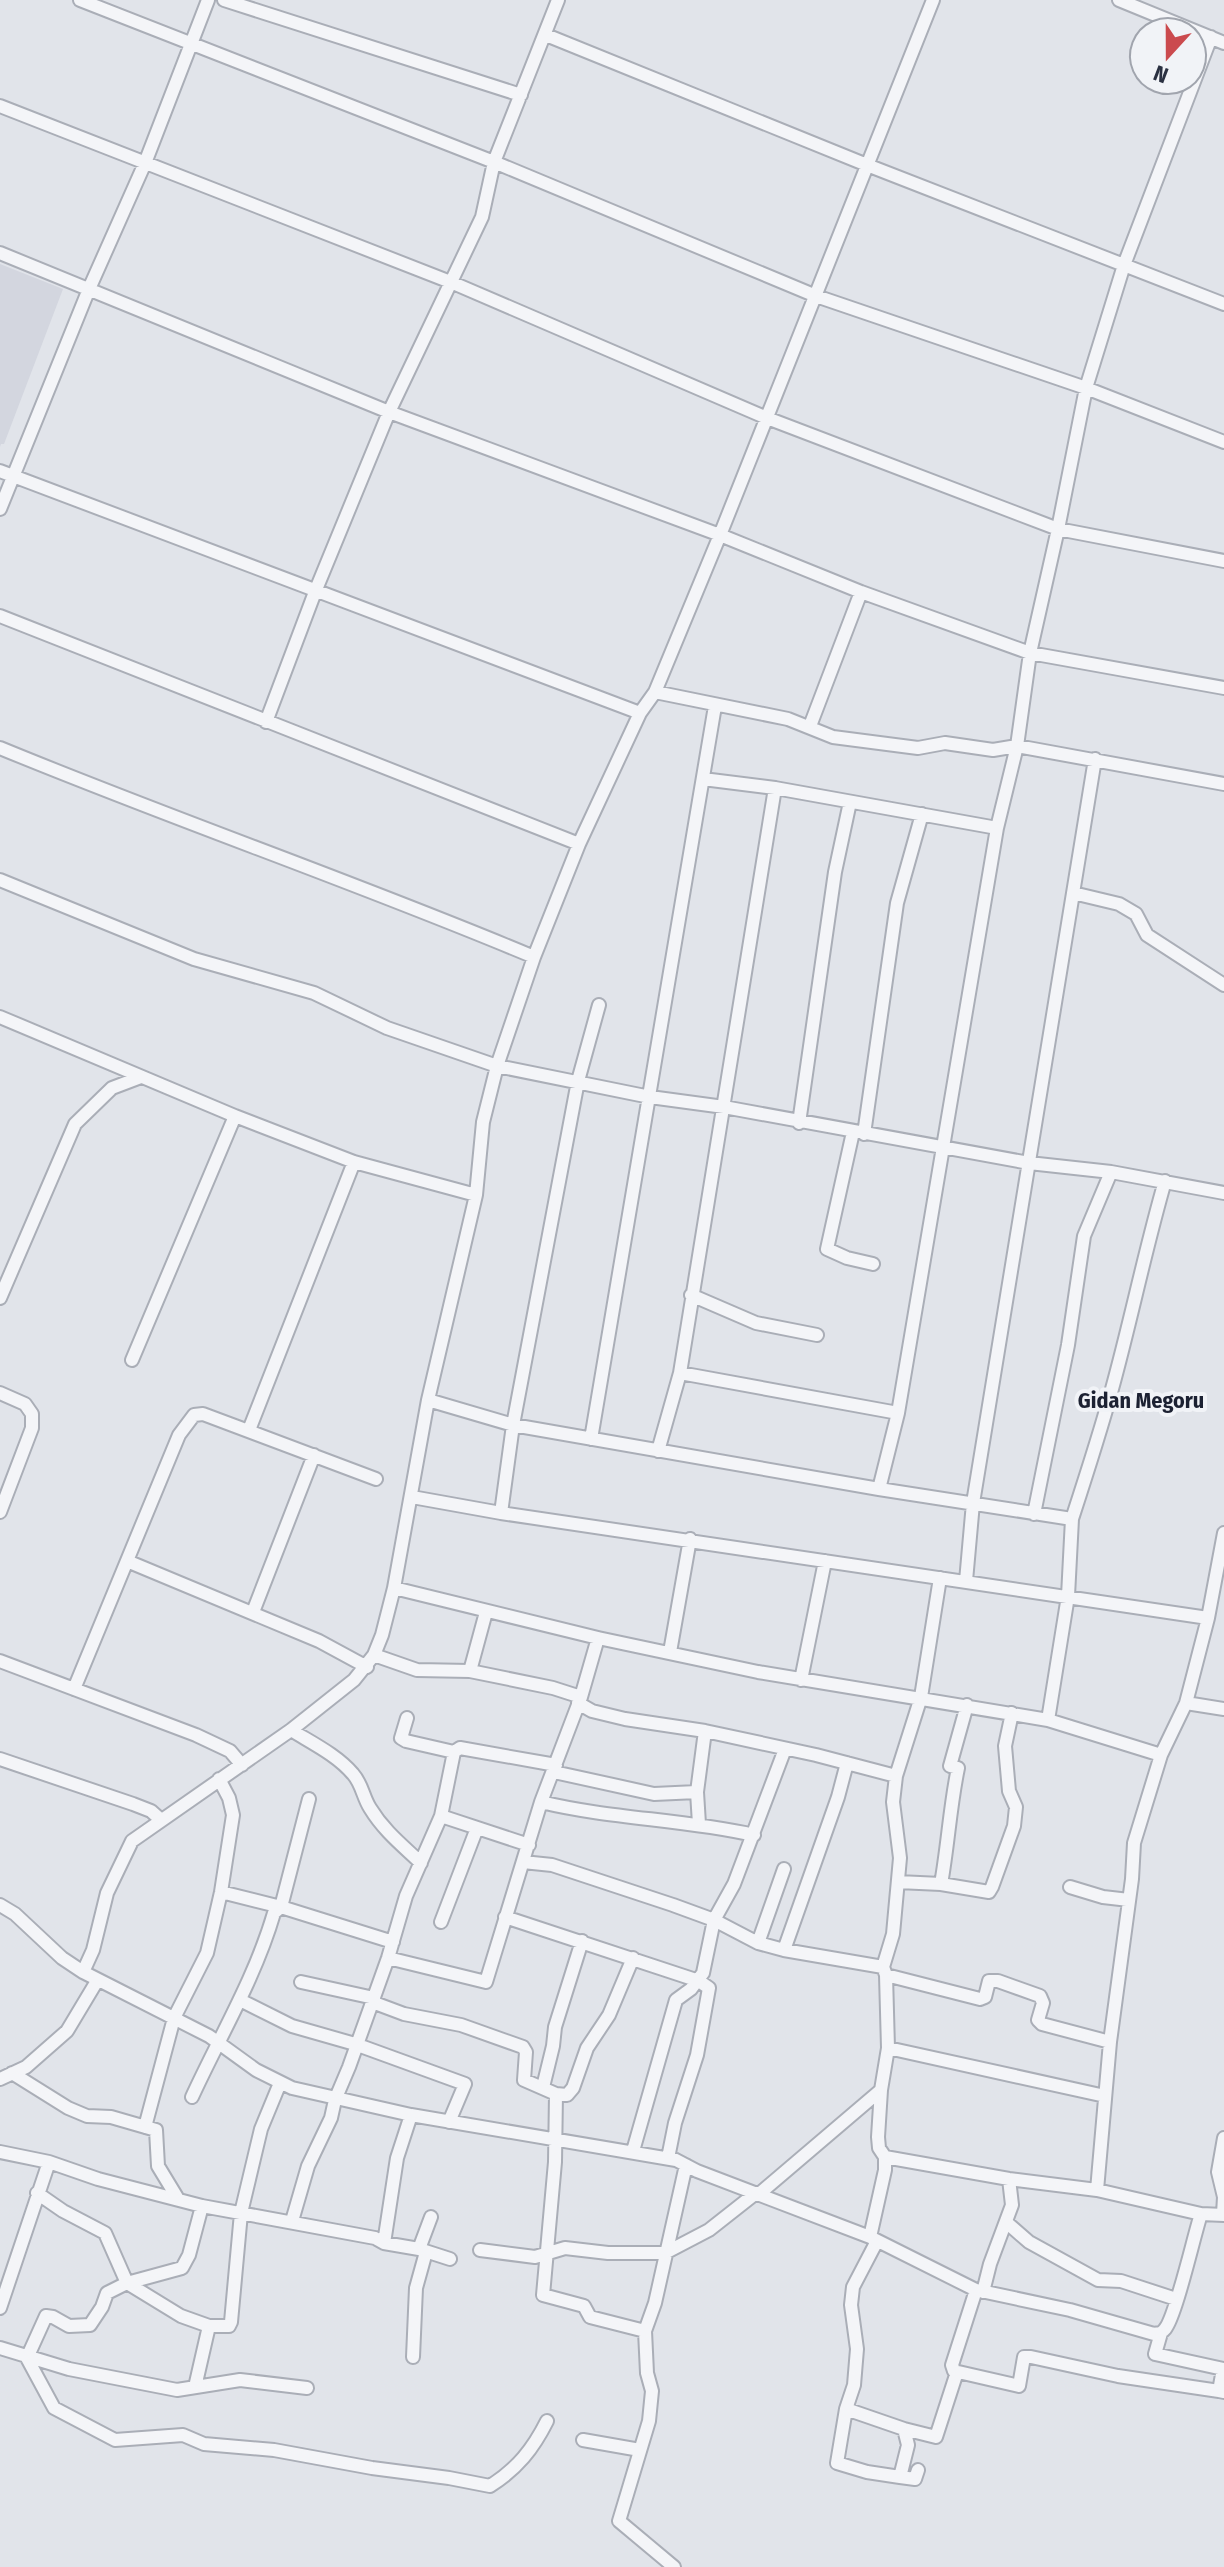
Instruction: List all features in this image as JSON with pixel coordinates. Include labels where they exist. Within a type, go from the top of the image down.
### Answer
[{"type":"street","points":[[80,0],[494,162],[816,296],[1086,388],[1224,442]]},
{"type":"street","points":[[0,509],[89,289],[145,163],[208,0]]},
{"type":"street","points":[[224,0],[521,95]]},
{"type":"street","points":[[266,722],[389,412],[482,217],[494,162],[558,0]]},
{"type":"street","points":[[83,1972],[93,1950],[107,1893],[132,1841],[291,1730],[354,1680],[370,1661],[382,1635],[412,1497],[428,1400],[476,1195],[483,1122],[497,1066],[534,957],[579,844],[640,713],[655,692],[933,0]]},
{"type":"street","points":[[1119,0],[1224,43]]},
{"type":"street","points":[[546,35],[867,165],[1224,304]]},
{"type":"street","points":[[879,1489],[898,1413],[997,828],[1017,746],[1030,653],[1086,388],[1124,265],[1211,37]]},
{"type":"street","points":[[0,106],[453,283],[767,418],[1058,529],[1224,561]]},
{"type":"street","points":[[0,253],[389,412],[1030,653],[1224,688]]},
{"type":"street","points":[[0,471],[640,713]]},
{"type":"street","points":[[810,726],[861,592]]},
{"type":"street","points":[[0,616],[579,844]]},
{"type":"street","points":[[655,692],[788,719],[833,737],[918,748],[945,743],[993,750],[1017,746],[1224,784]]},
{"type":"street","points":[[591,1439],[715,706]]},
{"type":"street","points":[[0,748],[534,957]]},
{"type":"street","points":[[966,1581],[973,1503],[1095,759]]},
{"type":"street","points":[[703,779],[775,788],[997,828]]},
{"type":"street","points":[[658,1451],[680,1373],[775,788]]},
{"type":"street","points":[[799,1123],[835,872],[850,802]]},
{"type":"street","points":[[873,1264],[827,1249],[858,1133],[897,903],[922,814]]},
{"type":"street","points":[[0,880],[194,959],[314,993],[387,1028],[497,1066],[650,1097],[724,1107],[1029,1163],[1111,1172],[1224,1193]]},
{"type":"street","points":[[1073,893],[1119,904],[1136,914],[1147,935],[1224,985]]},
{"type":"street","points":[[501,1513],[513,1425],[578,1081],[599,1005]]},
{"type":"street","points":[[0,1017],[235,1116],[354,1162],[476,1195]]},
{"type":"street","points":[[0,1298],[75,1124],[112,1088],[141,1077]]},
{"type":"street","points":[[132,1360],[235,1116]]},
{"type":"street","points":[[249,1430],[354,1162]]},
{"type":"street","points":[[1034,1514],[1068,1345],[1084,1236],[1111,1172]]},
{"type":"street","points":[[1048,1720],[1068,1596],[1072,1519],[1112,1388],[1145,1249],[1165,1181]]},
{"type":"street","points":[[691,1295],[756,1323],[817,1335]]},
{"type":"street","points":[[680,1373],[898,1413]]},
{"type":"street","points":[[0,1393],[25,1404],[32,1414],[32,1428],[0,1512]]},
{"type":"street","points":[[428,1400],[513,1425],[879,1489],[1072,1519]]},
{"type":"street","points":[[74,1689],[179,1435],[194,1415],[203,1414],[249,1430],[376,1479]]},
{"type":"street","points":[[253,1612],[314,1455]]},
{"type":"street","points":[[412,1497],[501,1513],[1208,1618]]},
{"type":"street","points":[[1097,2190],[1110,2042],[1134,1843],[1161,1755],[1186,1703],[1220,1570],[1224,1533]]},
{"type":"street","points":[[670,1652],[690,1539]]},
{"type":"street","points":[[127,1561],[370,1661],[424,1671],[470,1671],[553,1688],[579,1700],[592,1711],[705,1731],[896,1776]]},
{"type":"street","points":[[801,1680],[825,1561]]},
{"type":"street","points":[[918,2470],[915,2479],[867,2472],[837,2463],[846,2409],[854,2385],[857,2349],[851,2305],[853,2287],[874,2239],[885,2170],[885,2157],[879,2148],[878,2137],[888,2048],[884,1971],[893,1934],[900,1858],[893,1802],[896,1776],[921,1697],[940,1578]]},
{"type":"street","points":[[394,1588],[598,1638],[801,1680],[921,1697],[1048,1720],[1161,1755]]},
{"type":"street","points":[[470,1671],[486,1612]]},
{"type":"street","points":[[388,1958],[486,1982],[541,1802],[579,1700],[598,1638]]},
{"type":"street","points":[[0,1661],[196,1735],[230,1751],[242,1765]]},
{"type":"street","points":[[1186,1703],[1224,1709]]},
{"type":"street","points":[[941,1884],[951,1821],[950,1804],[958,1768],[950,1766],[967,1705]]},
{"type":"street","points":[[898,1882],[941,1884],[989,1892],[1014,1826],[1016,1807],[1009,1791],[1005,1746],[1012,1713]]},
{"type":"street","points":[[407,1718],[402,1740],[454,1752]]},
{"type":"street","points":[[291,1730],[352,1772],[359,1781],[368,1806],[392,1839],[421,1863]]},
{"type":"street","points":[[699,1824],[697,1792],[705,1731]]},
{"type":"street","points":[[292,2221],[308,2166],[331,2118],[388,1958],[406,1896],[441,1816],[454,1752],[460,1748],[654,1794],[697,1792]]},
{"type":"street","points":[[633,2151],[676,2000],[699,1981],[703,1973],[714,1920],[734,1884],[785,1749]]},
{"type":"street","points":[[0,1759],[133,1804],[151,1811],[161,1820]]},
{"type":"street","points":[[784,1950],[847,1763]]},
{"type":"street","points":[[145,2127],[174,2018],[207,1953],[221,1892],[233,1815],[229,1798],[219,1779]]},
{"type":"street","points":[[192,2097],[253,1973],[274,1913],[281,1907],[309,1799]]},
{"type":"street","points":[[541,1802],[594,1814],[699,1824],[754,1835]]},
{"type":"street","points":[[441,1816],[529,1845]]},
{"type":"street","points":[[441,1922],[477,1828]]},
{"type":"street","points":[[523,1862],[552,1865],[714,1920],[758,1943],[784,1950],[884,1971],[980,1999],[985,1997],[989,1981],[998,1981],[1040,1996],[1043,2003],[1038,2020],[1042,2024],[1110,2042]]},
{"type":"street","points":[[758,1943],[784,1869]]},
{"type":"street","points":[[1070,1887],[1103,1897],[1129,1900]]},
{"type":"street","points":[[221,1892],[393,1942]]},
{"type":"street","points":[[1,1909],[62,1958],[97,1981],[174,2018],[280,2083],[335,2100],[411,2115],[668,2158],[874,2239],[980,2291],[1070,2310],[1154,2334],[1161,2333]]},
{"type":"street","points":[[505,1917],[633,1958],[699,1981],[709,1988],[697,2055],[675,2123],[668,2158]]},
{"type":"street","points":[[543,2087],[555,2027],[582,1941]]},
{"type":"street","points":[[301,1982],[373,2000],[404,2014],[461,2025],[523,2047],[526,2052],[524,2080],[556,2094],[567,2095],[573,2088],[587,2048],[609,2015],[633,1958]]},
{"type":"street","points":[[0,2079],[26,2067],[67,2031],[97,1981]]},
{"type":"street","points":[[240,2000],[292,2026],[355,2044],[465,2084],[449,2122]]},
{"type":"street","points":[[888,2048],[1105,2096]]},
{"type":"street","points":[[12,2073],[68,2108],[87,2116],[111,2117],[156,2130],[158,2166],[178,2199]]},
{"type":"street","points":[[37,2193],[105,2233],[127,2283],[165,2307],[209,2326],[229,2326],[241,2213],[261,2129],[280,2083]]},
{"type":"street","points":[[480,2250],[535,2257],[571,2247],[608,2253],[665,2253],[709,2230],[758,2194],[881,2090]]},
{"type":"street","points":[[556,2094],[555,2162],[543,2295],[584,2306],[590,2317],[645,2331]]},
{"type":"street","points":[[384,2243],[397,2158],[411,2115]]},
{"type":"street","points":[[885,2157],[1009,2179],[1097,2190],[1201,2214],[1224,2214],[1224,2197],[1218,2172],[1224,2138]]},
{"type":"street","points":[[0,2152],[49,2162],[98,2179],[202,2206],[375,2238],[450,2259]]},
{"type":"street","points":[[0,2308],[49,2162]]},
{"type":"street","points":[[674,2567],[619,2521],[649,2421],[652,2391],[647,2373],[645,2331],[655,2303],[686,2165]]},
{"type":"street","points":[[1009,2179],[1012,2205],[952,2365],[957,2372],[1019,2386],[1024,2357],[1031,2357],[1118,2376],[1222,2392],[1223,2369],[1155,2354],[1176,2299],[1201,2214]]},
{"type":"street","points":[[27,2358],[46,2316],[69,2326],[90,2325],[107,2293],[127,2283],[182,2268],[189,2255],[202,2206]]},
{"type":"street","points":[[413,2357],[416,2288],[431,2217]]},
{"type":"street","points":[[1006,2222],[1029,2242],[1098,2280],[1121,2281],[1176,2299]]},
{"type":"street","points":[[195,2387],[209,2326]]},
{"type":"street","points":[[0,2348],[69,2369],[169,2389],[240,2380],[307,2388]]},
{"type":"street","points":[[27,2358],[54,2408],[115,2440],[183,2435],[204,2444],[274,2450],[490,2486],[509,2473],[534,2447],[547,2421]]},
{"type":"street","points":[[846,2409],[936,2437],[957,2372]]},
{"type":"street","points":[[900,2477],[908,2445],[904,2429]]},
{"type":"street","points":[[583,2440],[640,2450]]},
{"type":"shaded area","points":[[0,264],[63,289],[4,444],[0,447]]},
{"type":"district","name":"Gidan Megoru","points":[[1141,1400]]}]
